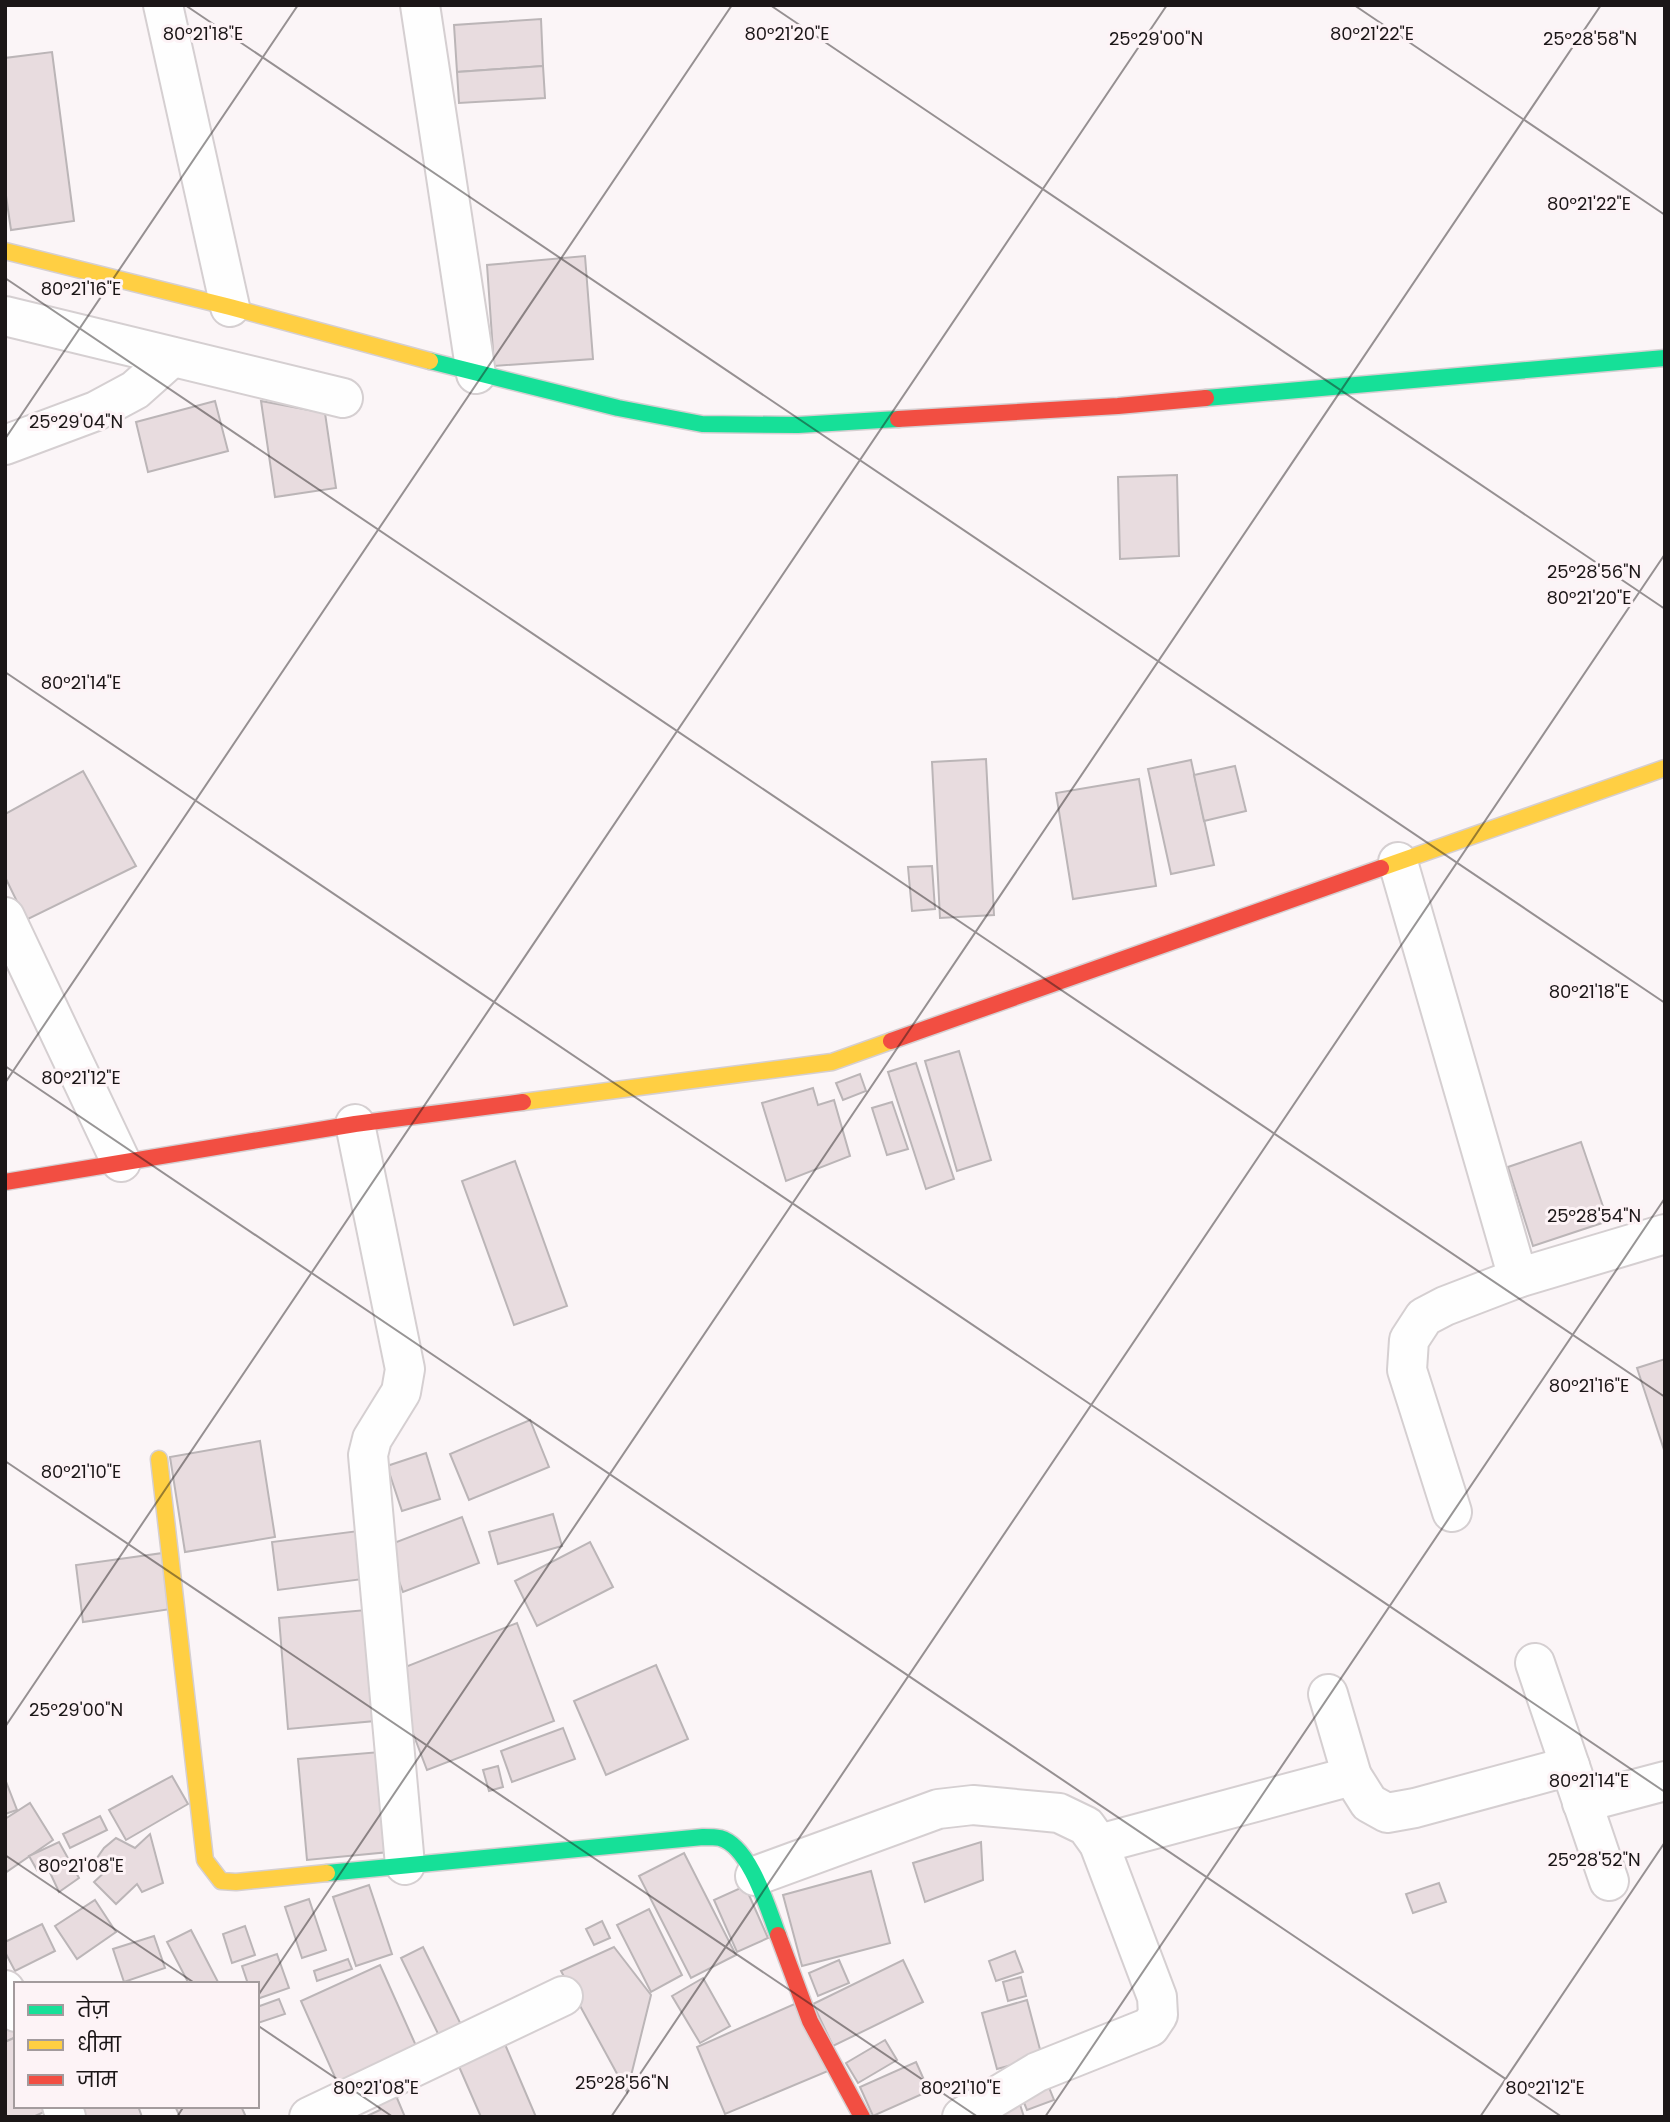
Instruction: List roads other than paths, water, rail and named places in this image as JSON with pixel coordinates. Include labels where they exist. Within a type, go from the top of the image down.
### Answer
[{"type":"street","points":[[163,5],[230,307]]},
{"type":"street","points":[[424,11],[476,374]]},
{"type":"street","points":[[5,251],[230,307],[476,374],[618,408],[702,424],[798,425],[1118,406],[1665,358]]},
{"type":"street","points":[[5,316],[343,398]]},
{"type":"street","points":[[5,445],[96,411],[135,390],[172,357]]},
{"type":"street","points":[[5,1182],[355,1124],[832,1062],[1665,768]]},
{"type":"street","points":[[1398,862],[1518,1278]]},
{"type":"street","points":[[5,917],[121,1162]]},
{"type":"street","points":[[355,1124],[405,1369],[401,1392],[372,1439],[368,1455],[405,1865]]},
{"type":"street","points":[[1452,1511],[1407,1370],[1409,1340],[1424,1317],[1445,1306],[1518,1278],[1665,1234]]},
{"type":"street","points":[[159,1460],[205,1860],[212,1873],[221,1881],[236,1882],[703,1837],[721,1838],[736,1849],[755,1876],[810,2021],[854,2114]]},
{"type":"street","points":[[1535,1663],[1609,1881]]},
{"type":"street","points":[[1328,1695],[1352,1776],[1369,1803],[1388,1813],[1570,1766]]},
{"type":"street","points":[[1099,1844],[1352,1776]]},
{"type":"street","points":[[1583,1803],[1665,1781]]},
{"type":"street","points":[[755,1876],[938,1810],[973,1805],[1059,1812],[1086,1826],[1099,1844],[1157,1997],[1158,2015],[1150,2027],[1037,2071],[962,2117]]},
{"type":"street","points":[[5,1990],[14,2008]]},
{"type":"street","points":[[309,2117],[563,1996]]}]
